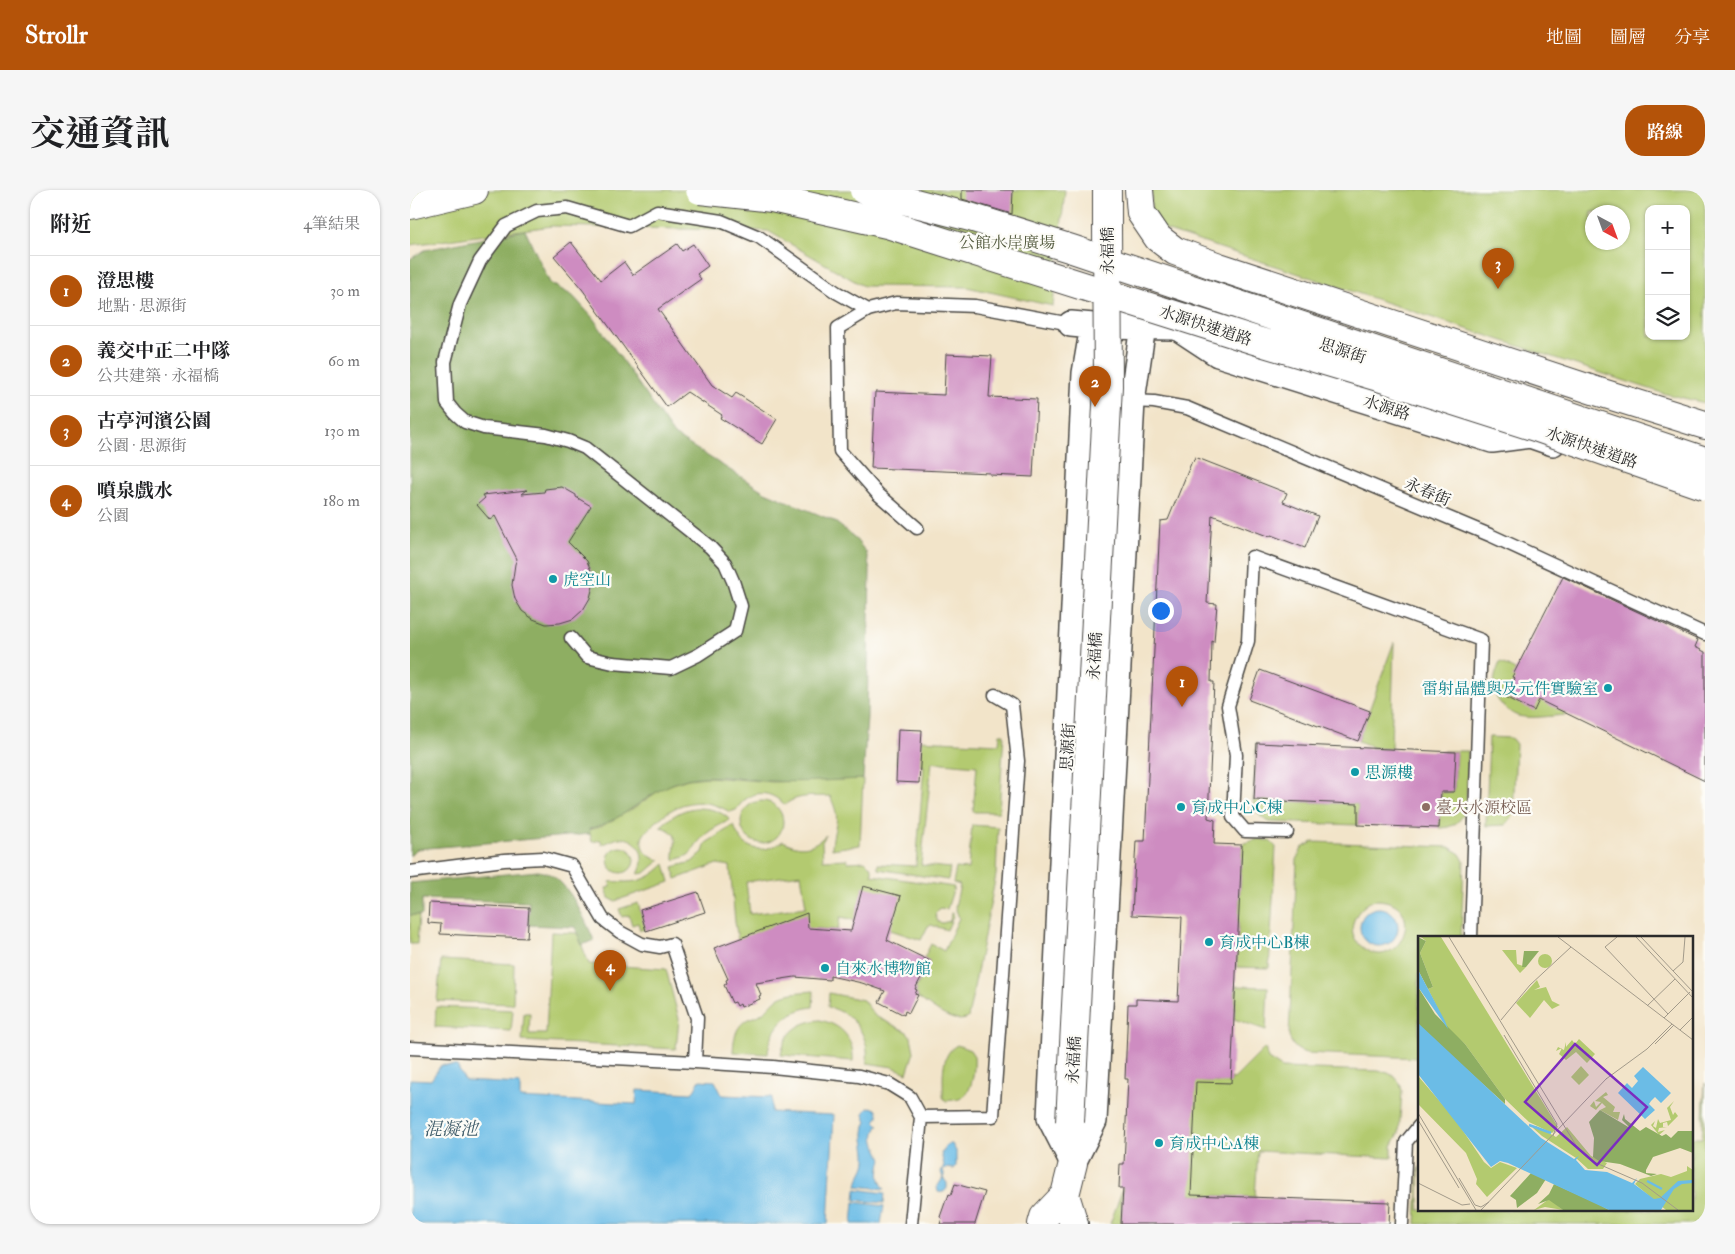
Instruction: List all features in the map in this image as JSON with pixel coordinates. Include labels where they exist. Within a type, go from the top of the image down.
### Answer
[{"type":"main road","points":[[410,204],[474,190]]},
{"type":"main road","name":"水源快速道路","points":[[700,190],[772,198],[887,224],[1538,428],[1705,486]]},
{"type":"main road","points":[[864,190],[970,217],[1072,249],[1705,460]]},
{"type":"main road","name":"永福橋","points":[[1073,1163],[1070,1122],[1108,386],[1107,190]]},
{"type":"main road","points":[[1139,190],[1141,213],[1158,238],[1175,251],[1577,385],[1705,425]]},
{"type":"main road","points":[[1107,224],[1122,264],[1145,296],[1174,319],[1470,415],[1500,418]]},
{"type":"main road","points":[[1042,1224],[1044,1217],[1065,1195],[1073,1163]]},
{"type":"main road","points":[[1065,1195],[1074,1224]]},
{"type":"street","name":"思源街","points":[[1177,327],[1228,313],[1478,394],[1500,418],[1530,435]]},
{"type":"street","points":[[1082,325],[1177,327]]},
{"type":"street","name":"思源街","points":[[1073,1163],[1050,1118],[1085,373],[1082,325]]},
{"type":"street","points":[[1073,1163],[1094,1122],[1132,401],[1143,326]]},
{"type":"street","name":"水源路","points":[[1177,327],[1218,354],[1492,440],[1530,435],[1705,493]]},
{"type":"lane","points":[[571,638],[587,657],[612,663],[671,668],[698,655],[735,631],[741,606],[733,580],[725,563],[710,547],[585,448],[568,441],[546,436],[484,428],[465,422],[454,413],[447,403],[445,362],[460,304],[480,261],[506,226],[537,211],[567,208],[629,226],[657,211],[721,221],[759,238],[836,292],[868,310]]},
{"type":"lane","points":[[917,528],[878,494],[840,451],[838,328],[868,310],[896,303],[975,306],[1082,325]]},
{"type":"lane","name":"永春街","points":[[1132,401],[1154,402],[1187,408],[1483,532],[1705,634]]},
{"type":"lane","points":[[1287,832],[1246,831],[1233,817],[1236,755],[1228,706],[1248,641],[1252,557],[1481,640],[1471,936]]},
{"type":"lane","points":[[921,1117],[992,1116],[1018,761],[1012,705],[995,696]]},
{"type":"lane","points":[[410,872],[504,860],[543,858],[572,866],[604,919],[620,932],[642,944],[660,947],[672,944],[697,1018],[695,1062]]},
{"type":"lane","points":[[410,1048],[772,1067],[859,1076],[889,1084],[910,1097],[921,1117],[911,1224]]},
{"type":"lane","points":[[1402,1224],[1406,1142],[1418,1127]]},
{"type":"green space","name":"公館水岸廣場","points":[[410,190],[1065,190],[1053,306],[967,287],[863,286],[768,231],[552,226],[410,245]]},
{"type":"green space","points":[[1152,190],[1705,190],[1705,403],[1662,393],[1150,225]]},
{"type":"green space","points":[[525,230],[550,283],[573,296],[593,318],[674,435],[765,492],[834,521],[854,537],[866,552],[870,571],[867,717],[863,779],[794,782],[697,777],[673,783],[661,789],[615,819],[589,829],[590,834],[417,849],[410,856],[410,259],[425,250]]},
{"type":"green space","points":[[1394,642],[1391,749],[1371,748],[1371,746],[1358,741]]},
{"type":"green space","points":[[1500,662],[1515,670],[1566,713],[1565,715],[1523,717],[1507,710],[1498,700],[1494,689],[1496,673]]},
{"type":"green space","points":[[1000,734],[1004,734],[999,812],[973,812],[977,766],[932,762],[921,865],[950,868],[948,880],[878,869],[878,864],[916,866],[924,766],[896,763],[898,739],[999,744]]},
{"type":"green space","points":[[1489,737],[1511,738],[1516,744],[1513,816],[1505,825],[1486,826]]},
{"type":"green space","points":[[1256,743],[1254,800],[1358,804],[1358,825],[1270,822],[1263,819],[1255,808],[1253,801]]},
{"type":"green space","points":[[1443,751],[1468,751],[1466,810],[1456,824],[1439,828],[1441,792],[1454,792],[1456,753]]},
{"type":"green space","points":[[708,777],[773,782],[863,779],[860,845],[832,849],[836,817],[830,796],[812,796],[795,799],[785,805],[772,796],[765,794],[753,795],[747,798],[736,810],[730,812],[720,807],[700,802],[682,805],[673,809],[649,828],[643,836],[642,845],[645,852],[660,860],[645,873],[638,874],[641,868],[642,856],[638,845],[628,839],[621,838],[602,844],[601,840],[592,842],[589,830],[602,826],[634,808],[664,787],[688,779]]},
{"type":"green space","points":[[762,801],[777,807],[783,822],[777,837],[762,843],[747,837],[741,822],[747,807]]},
{"type":"green space","points":[[695,808],[714,810],[730,820],[708,833],[689,854],[674,860],[674,835],[667,829],[660,827],[676,814]]},
{"type":"green space","points":[[734,825],[737,833],[747,845],[760,849],[775,846],[783,841],[795,846],[805,847],[821,840],[826,835],[822,842],[823,860],[847,859],[848,862],[865,861],[872,868],[872,875],[954,887],[947,909],[940,908],[935,914],[938,922],[942,923],[950,921],[951,913],[953,913],[953,917],[947,930],[931,925],[928,926],[921,940],[863,921],[840,917],[838,930],[804,928],[738,940],[730,866],[717,864],[676,879],[673,867],[692,862],[703,852],[706,843]],"holes":[[[801,874],[806,907],[750,914],[746,882]]]},
{"type":"green space","points":[[972,825],[998,827],[996,875],[968,1018],[962,1020],[942,1014],[917,997],[918,995],[915,994],[917,990],[915,989],[930,961],[924,958],[931,944],[944,951],[959,918],[955,907],[960,885],[953,883],[956,868],[968,869]]},
{"type":"green space","points":[[1259,839],[1270,841],[1276,847],[1269,968],[1236,967],[1242,845]]},
{"type":"green space","points":[[1313,842],[1449,847],[1460,854],[1464,861],[1461,936],[1418,936],[1418,1058],[1306,1053],[1295,1047],[1289,1036],[1297,860],[1302,848]],"holes":[[[1374,900],[1392,903],[1402,911],[1406,923],[1404,935],[1397,946],[1387,953],[1375,953],[1361,946],[1356,940],[1352,927],[1354,920],[1362,908]]]},
{"type":"green space","points":[[621,847],[631,850],[634,860],[631,870],[621,873],[611,870],[608,860],[611,850]]},
{"type":"green space","points":[[665,864],[670,882],[615,901],[609,898],[606,888],[611,887],[610,882],[632,882],[643,879],[652,875]]},
{"type":"green space","points":[[538,871],[551,875],[566,889],[577,905],[594,940],[582,945],[575,927],[528,925],[529,902],[422,899],[422,915],[410,915],[410,883]]},
{"type":"green space","points":[[638,903],[646,929],[640,930],[638,923],[632,925],[629,915],[622,917],[619,909]]},
{"type":"green space","points":[[410,915],[419,915],[417,944],[410,944]]},
{"type":"green space","points":[[551,932],[577,933],[589,964],[666,969],[679,1019],[676,1049],[522,1041],[524,1013],[530,1013],[529,1034],[546,1034]]},
{"type":"green space","points":[[441,960],[514,964],[513,1004],[437,1001]]},
{"type":"green space","points":[[1236,986],[1268,987],[1266,1030],[1234,1019]]},
{"type":"green space","points":[[814,991],[813,1007],[795,1012],[776,1028],[769,1045],[768,1054],[733,1052],[736,1033],[744,1022],[760,1014],[784,995]]},
{"type":"green space","points":[[829,993],[863,1000],[875,1016],[907,1032],[911,1037],[914,1052],[907,1073],[893,1067],[867,1063],[866,1044],[863,1035],[853,1020],[845,1014],[828,1007]]},
{"type":"green space","points":[[436,1007],[513,1010],[511,1031],[435,1027]]},
{"type":"green space","points":[[820,1020],[835,1025],[845,1034],[849,1039],[853,1061],[781,1055],[789,1035],[794,1030],[805,1023]]},
{"type":"green space","points":[[957,1045],[970,1050],[974,1056],[971,1085],[966,1095],[962,1098],[946,1101],[943,1097],[945,1061],[951,1049]]},
{"type":"green space","points":[[1265,1048],[1268,1059],[1282,1068],[1378,1071],[1395,1077],[1400,1083],[1402,1091],[1399,1133],[1392,1146],[1392,1158],[1258,1151],[1255,1197],[1191,1195],[1163,1080],[1231,1083],[1231,1078],[1234,1079]]},
{"type":"green space","points":[[1705,1083],[1705,1224],[1416,1224],[1418,1186],[1418,1212],[1692,1212],[1692,1138],[1702,1138]]},
{"type":"green space","points":[[1123,1188],[1121,1224],[1110,1224]]},
{"type":"water","points":[[1379,908],[1393,913],[1398,927],[1393,941],[1379,946],[1365,941],[1360,927],[1365,913]]},
{"type":"water","name":"混凝池","points":[[441,1065],[457,1066],[465,1081],[520,1084],[520,1098],[636,1104],[637,1090],[692,1093],[700,1080],[715,1081],[722,1095],[772,1097],[771,1112],[834,1115],[828,1224],[410,1224],[410,1079],[431,1080]]},
{"type":"water","points":[[871,1107],[876,1109],[878,1114],[875,1121],[879,1125],[874,1138],[882,1159],[880,1178],[885,1189],[857,1186],[866,1160],[864,1136],[867,1121],[864,1113]]},
{"type":"water","points":[[948,1144],[952,1144],[956,1151],[956,1166],[954,1169],[945,1168],[943,1170],[947,1188],[943,1192],[938,1192],[937,1187],[943,1178],[941,1172],[944,1165],[941,1153]]},
{"type":"water","points":[[856,1189],[885,1193],[884,1203],[855,1200]]},
{"type":"water","points":[[854,1202],[884,1206],[881,1224],[852,1224]]},
{"type":"building","points":[[962,190],[1013,190],[1012,214],[962,199]]},
{"type":"building","points":[[571,242],[601,280],[624,262],[633,275],[677,244],[682,251],[693,244],[708,266],[697,274],[701,279],[658,309],[712,385],[732,398],[736,393],[777,419],[762,444],[720,418],[722,415],[687,392],[667,407],[582,289],[554,256]]},
{"type":"building","points":[[946,354],[992,356],[989,397],[1037,399],[1033,477],[990,475],[990,473],[871,468],[875,392],[944,395]]},
{"type":"building","points":[[1195,457],[1287,493],[1283,502],[1318,516],[1305,548],[1212,515],[1207,603],[1217,604],[1214,642],[1212,641],[1211,682],[1214,682],[1208,818],[1215,820],[1214,844],[1242,845],[1231,1083],[1196,1082],[1191,1195],[1390,1202],[1389,1224],[1121,1224],[1123,1188],[1119,1188],[1120,1164],[1124,1164],[1128,1079],[1125,1079],[1128,1004],[1136,1004],[1136,999],[1178,1001],[1182,917],[1132,915],[1136,841],[1145,841],[1160,521],[1168,520]]},
{"type":"building","points":[[562,487],[591,506],[568,542],[587,561],[592,573],[593,586],[590,598],[583,610],[573,619],[560,623],[546,624],[533,619],[522,611],[515,599],[512,585],[517,559],[495,516],[490,520],[477,505],[485,498],[483,495],[527,490],[522,494],[544,492],[545,489]]},
{"type":"building","name":"雷射晶體與及元件實驗室","points":[[1563,577],[1698,640],[1695,647],[1705,652],[1705,781],[1539,700],[1534,711],[1506,697],[1515,678],[1512,677]]},
{"type":"building","points":[[1260,670],[1370,711],[1358,741],[1249,700]]},
{"type":"building","points":[[898,729],[922,730],[919,783],[896,782]]},
{"type":"building","name":"思源樓","points":[[1257,743],[1456,752],[1454,792],[1441,792],[1439,828],[1358,825],[1358,804],[1254,800]]},
{"type":"building","name":"自來水博物館","points":[[863,886],[901,896],[887,940],[930,961],[915,989],[917,990],[915,994],[918,995],[909,1013],[905,1011],[904,1015],[879,1002],[885,991],[862,983],[830,976],[830,980],[795,977],[756,983],[761,995],[759,996],[760,999],[741,1007],[740,1004],[737,1006],[735,1002],[732,1003],[724,985],[728,979],[714,948],[807,913],[808,928],[851,931]]},
{"type":"building","points":[[698,892],[705,912],[646,931],[640,910]]},
{"type":"building","points":[[429,903],[529,908],[527,938],[440,934],[441,924],[428,923]]},
{"type":"building","points":[[955,1184],[985,1192],[975,1224],[940,1224],[942,1218],[940,1217],[946,1200],[949,1194],[951,1195]]},
{"type":"place","name":"古亭河濱公園","points":[[1498,289]]},
{"type":"place","name":"義交中正二中隊","points":[[1095,407]]},
{"type":"place","name":"虎空山","points":[[553,579]]},
{"type":"place","name":"雷射晶體與及元件實驗室","points":[[1608,688]]},
{"type":"place","name":"澄思樓","points":[[1182,707]]},
{"type":"place","name":"思源樓","points":[[1355,772]]},
{"type":"place","name":"育成中心C棟","points":[[1181,807]]},
{"type":"place","name":"臺大水源校區","points":[[1426,807]]},
{"type":"place","name":"育成中心B棟","points":[[1209,942]]},
{"type":"place","name":"自來水博物館","points":[[825,968]]},
{"type":"place","name":"噴泉戲水","points":[[610,991]]},
{"type":"place","name":"育成中心A棟","points":[[1159,1143]]}]
